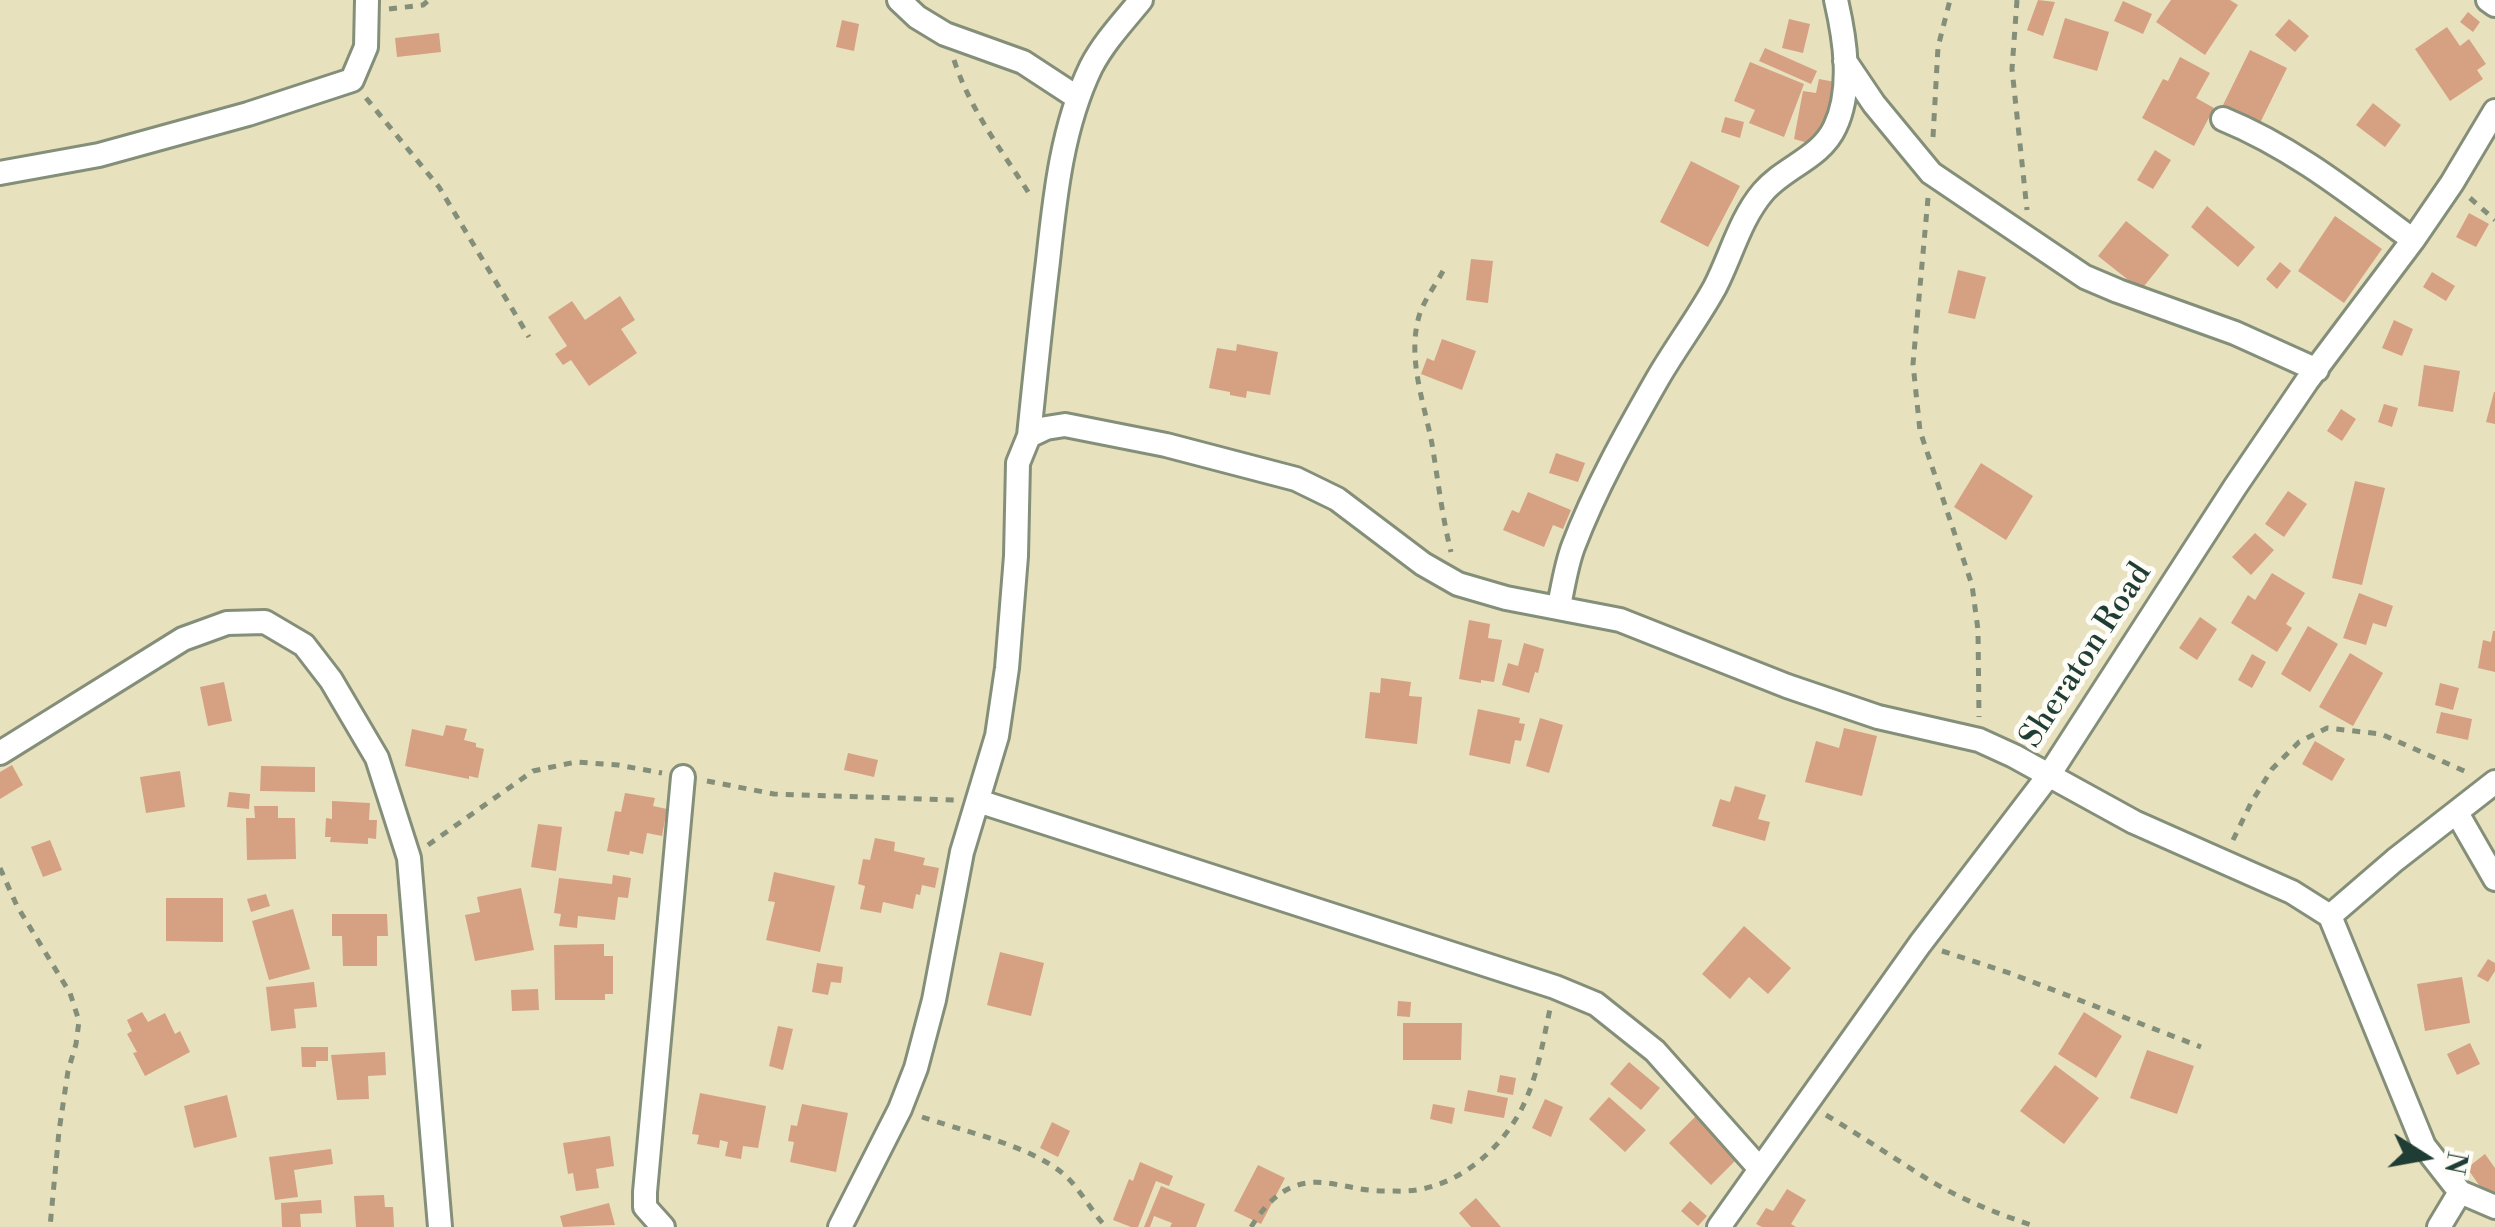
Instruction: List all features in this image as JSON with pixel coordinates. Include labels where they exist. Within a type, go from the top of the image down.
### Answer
[{"type":"street","points":[[900,0],[916,17],[945,34],[1023,62],[1078,98]]},
{"type":"street","points":[[840,1227],[900,1110],[916,1068],[934,1000],[962,852],[997,736],[1016,556],[1018,464],[1029,436],[1061,163],[1078,98],[1092,65],[1110,35],[1141,0]]},
{"type":"street","points":[[1559,606],[1572,550],[1603,480],[1659,377],[1715,288],[1746,220],[1763,192],[1810,158],[1834,130],[1844,102],[1845,61],[1836,0]]},
{"type":"street","points":[[2488,0],[2495,5]]},
{"type":"street","points":[[0,173],[99,155],[248,114],[352,80],[366,46],[367,5]]},
{"type":"street","points":[[1845,61],[1882,116],[1930,173],[2085,277],[2235,333],[2317,370]]},
{"type":"street","name":"Sheraton Road","points":[[1719,1227],[1920,944],[2049,775],[2235,487],[2413,240],[2495,111]]},
{"type":"street","points":[[2224,119],[2306,162],[2413,240]]},
{"type":"street","points":[[1029,436],[1065,425],[1166,445],[1296,479],[1337,499],[1423,564],[1458,584],[1506,598],[1620,620],[1787,686],[1878,717],[1979,740],[2134,822],[2292,892],[2330,916],[2424,1146],[2460,1192],[2495,1206]]},
{"type":"street","points":[[0,752],[169,647],[197,634],[226,624],[265,622],[304,645],[331,680],[377,758],[409,858],[440,1227]]},
{"type":"street","points":[[663,1227],[645,1207],[644,1192],[683,777]]},
{"type":"street","points":[[2330,916],[2494,783]]},
{"type":"street","points":[[978,801],[1555,986],[1596,1004],[1644,1042],[1760,1168]]},
{"type":"street","points":[[2457,813],[2495,878]]},
{"type":"street","points":[[2439,1227],[2460,1192]]},
{"type":"path","points":[[367,5],[423,4],[429,0]]},
{"type":"path","points":[[1950,0],[1938,47],[1913,364],[1920,431],[1972,585],[1978,630],[1979,740]]},
{"type":"path","points":[[2018,0],[2012,69],[2030,238]]},
{"type":"path","points":[[945,34],[963,88],[982,123],[1051,229]]},
{"type":"path","points":[[352,80],[439,187],[529,337]]},
{"type":"path","points":[[2452,183],[2495,220]]},
{"type":"path","points":[[1442,271],[1420,312],[1417,380],[1458,584]]},
{"type":"path","points":[[2222,862],[2272,768],[2300,742],[2327,728],[2381,734],[2494,783]]},
{"type":"path","points":[[0,868],[17,906],[70,993],[78,1021],[58,1131],[50,1227]]},
{"type":"path","points":[[1920,944],[2012,974],[2201,1047]]},
{"type":"path","points":[[1250,1227],[1265,1206],[1295,1186],[1326,1182],[1402,1192],[1433,1187],[1462,1174],[1498,1144],[1523,1107],[1538,1066],[1555,986]]},
{"type":"path","points":[[1806,1104],[1936,1184],[1992,1212],[2037,1227]]},
{"type":"path","points":[[900,1110],[1044,1160],[1066,1175],[1106,1227]]},
{"type":"building","points":[[2038,0],[2055,2],[2043,36],[2027,30]]},
{"type":"building","points":[[2171,0],[2230,0],[2238,5],[2205,55],[2156,22]]},
{"type":"building","points":[[2123,1],[2152,14],[2143,34],[2114,21]]},
{"type":"building","points":[[2468,12],[2480,22],[2473,32],[2460,22]]},
{"type":"building","points":[[2065,18],[2109,32],[2097,71],[2053,58]]},
{"type":"building","points":[[1789,19],[1810,24],[1803,53],[1782,48]]},
{"type":"building","points":[[2289,19],[2309,36],[2295,52],[2275,35]]},
{"type":"building","points":[[842,20],[859,24],[854,51],[836,47]]},
{"type":"building","points":[[2447,27],[2460,46],[2469,39],[2486,64],[2477,70],[2483,79],[2450,101],[2415,49]]},
{"type":"building","points":[[439,33],[441,52],[397,57],[395,38]]},
{"type":"building","points":[[1765,48],[1817,71],[1811,84],[1759,61]]},
{"type":"building","points":[[2250,50],[2287,68],[2260,123],[2223,105]]},
{"type":"building","points":[[2180,57],[2210,73],[2196,98],[2214,108],[2194,146],[2142,118]]},
{"type":"building","points":[[1750,62],[1804,84],[1784,137],[1749,123],[1755,110],[1734,101]]},
{"type":"building","points":[[1819,79],[1835,82],[1822,147],[1794,139],[1803,91],[1816,93]]},
{"type":"building","points":[[2373,103],[2401,125],[2385,147],[2356,125]]},
{"type":"building","points":[[1725,117],[1744,122],[1740,138],[1721,132]]},
{"type":"building","points":[[2155,150],[2171,160],[2153,189],[2137,180]]},
{"type":"building","points":[[1691,161],[1740,186],[1708,247],[1660,222]]},
{"type":"building","points":[[2207,206],[2255,247],[2238,267],[2191,227]]},
{"type":"building","points":[[2469,213],[2489,224],[2476,247],[2456,237]]},
{"type":"building","points":[[2335,216],[2382,249],[2344,303],[2298,271]]},
{"type":"building","points":[[2126,221],[2169,255],[2141,290],[2098,256]]},
{"type":"building","points":[[1471,259],[1493,261],[1488,303],[1466,300]]},
{"type":"building","points":[[2280,262],[2291,271],[2277,289],[2266,279]]},
{"type":"building","points":[[1958,270],[1986,277],[1975,319],[1948,313]]},
{"type":"building","points":[[2432,272],[2455,286],[2446,301],[2423,287]]},
{"type":"building","points":[[620,296],[635,320],[621,329],[637,353],[589,386],[571,360],[563,365],[555,354],[567,346],[548,317],[572,301],[585,320]]},
{"type":"building","points":[[2394,320],[2413,329],[2402,356],[2382,348]]},
{"type":"building","points":[[1442,339],[1476,351],[1462,390],[1421,374],[1427,358],[1434,361]]},
{"type":"building","points":[[1237,344],[1278,352],[1270,395],[1247,391],[1246,398],[1209,388],[1217,348],[1236,351]]},
{"type":"building","points":[[2424,365],[2460,371],[2453,412],[2418,406]]},
{"type":"building","points":[[2495,392],[2495,424],[2486,422]]},
{"type":"building","points":[[2384,404],[2398,408],[2392,427],[2378,422]]},
{"type":"building","points":[[2341,409],[2356,419],[2342,441],[2327,431]]},
{"type":"building","points":[[1556,453],[1585,463],[1578,482],[1549,473]]},
{"type":"building","points":[[1981,463],[2033,496],[2006,540],[1954,507]]},
{"type":"building","points":[[2355,481],[2385,488],[2362,585],[2332,578]]},
{"type":"building","points":[[2288,491],[2307,504],[2284,537],[2265,524]]},
{"type":"building","points":[[1528,492],[1571,510],[1563,529],[1553,525],[1544,547],[1503,530],[1512,510],[1519,513]]},
{"type":"building","points":[[2255,533],[2274,550],[2251,575],[2232,557]]},
{"type":"building","points":[[2272,573],[2305,593],[2286,624],[2292,628],[2277,652],[2231,623],[2248,595],[2255,600]]},
{"type":"building","points":[[2359,593],[2393,606],[2386,627],[2373,623],[2366,645],[2343,638]]},
{"type":"building","points":[[2200,617],[2217,629],[2197,660],[2179,648]]},
{"type":"building","points":[[1469,620],[1490,624],[1488,638],[1502,640],[1494,682],[1459,679]]},
{"type":"building","points":[[2308,626],[2338,644],[2310,692],[2281,674]]},
{"type":"building","points":[[2493,631],[2495,672],[2478,668],[2483,640],[2491,642]]},
{"type":"building","points":[[1524,643],[1544,649],[1529,693],[1502,685],[1508,663],[1518,666]]},
{"type":"building","points":[[2350,653],[2383,673],[2353,726],[2319,707]]},
{"type":"building","points":[[2252,654],[2266,662],[2252,688],[2238,680]]},
{"type":"building","points":[[1381,678],[1411,682],[1409,696],[1422,697],[1417,744],[1365,738],[1370,692],[1380,693]]},
{"type":"building","points":[[224,682],[232,721],[208,726],[200,687]]},
{"type":"building","points":[[2440,683],[2459,688],[2453,710],[2435,705]]},
{"type":"building","points":[[1478,709],[1520,718],[1519,723],[1525,724],[1521,741],[1515,740],[1510,764],[1469,755]]},
{"type":"building","points":[[2441,712],[2472,719],[2468,740],[2436,733]]},
{"type":"building","points":[[1540,718],[1563,725],[1549,773],[1526,766]]},
{"type":"building","points":[[446,725],[467,729],[464,740],[484,749],[478,778],[405,766],[412,729],[443,736]]},
{"type":"building","points":[[1844,728],[1877,736],[1862,796],[1805,782],[1816,741],[1839,748]]},
{"type":"building","points":[[2315,741],[2345,759],[2332,781],[2302,764]]},
{"type":"building","points":[[848,753],[878,760],[874,777],[844,770]]},
{"type":"building","points":[[12,765],[23,785],[0,799],[0,772]]},
{"type":"building","points":[[261,766],[315,767],[315,792],[260,791]]},
{"type":"building","points":[[180,771],[185,807],[146,813],[140,777]]},
{"type":"building","points":[[1735,786],[1766,795],[1758,819],[1770,822],[1765,841],[1712,826],[1720,799],[1730,802]]},
{"type":"building","points":[[229,792],[250,794],[249,809],[227,807]]},
{"type":"building","points":[[625,793],[655,798],[653,806],[667,809],[662,836],[647,833],[643,854],[607,851],[615,811],[621,812]]},
{"type":"building","points":[[332,801],[370,803],[369,820],[377,820],[376,839],[368,838],[368,844],[330,842],[331,837],[325,837],[326,818],[332,819]]},
{"type":"building","points":[[254,806],[278,806],[278,818],[295,818],[296,859],[247,860],[246,818],[255,818]]},
{"type":"building","points":[[538,824],[562,827],[556,871],[531,867]]},
{"type":"building","points":[[875,838],[895,842],[894,851],[925,858],[923,865],[939,868],[935,888],[922,885],[913,909],[883,902],[881,913],[860,909],[865,886],[858,884],[863,859],[870,860]]},
{"type":"building","points":[[50,840],[62,870],[43,877],[31,847]]},
{"type":"building","points":[[774,872],[835,886],[820,952],[766,940],[775,902],[768,901]]},
{"type":"building","points":[[613,875],[631,878],[628,898],[618,897],[615,920],[578,916],[577,928],[559,926],[561,914],[554,913],[559,878],[612,884]]},
{"type":"building","points":[[521,888],[534,950],[475,961],[465,915],[480,912],[477,897]]},
{"type":"building","points":[[266,894],[270,906],[251,912],[247,899]]},
{"type":"building","points":[[166,898],[223,898],[223,942],[166,941]]},
{"type":"building","points":[[293,909],[310,969],[269,980],[252,921]]},
{"type":"building","points":[[332,914],[387,914],[388,936],[377,936],[377,966],[343,966],[342,936],[332,936]]},
{"type":"building","points":[[1744,926],[1791,968],[1768,994],[1749,977],[1730,999],[1702,974]]},
{"type":"building","points":[[604,944],[604,956],[613,956],[613,994],[605,994],[605,1000],[555,1000],[554,945]]},
{"type":"building","points":[[1000,952],[1044,963],[1031,1016],[987,1005]]},
{"type":"building","points":[[2488,959],[2495,963],[2495,971],[2488,982],[2477,976]]},
{"type":"building","points":[[817,963],[843,967],[841,983],[831,982],[828,995],[812,992]]},
{"type":"building","points":[[2462,977],[2470,1023],[2425,1031],[2417,984]]},
{"type":"building","points":[[314,982],[317,1007],[294,1009],[296,1028],[271,1031],[266,987]]},
{"type":"building","points":[[538,989],[539,1010],[512,1011],[511,990]]},
{"type":"building","points":[[1398,1001],[1411,1002],[1410,1017],[1397,1016]]},
{"type":"building","points":[[142,1012],[148,1022],[165,1013],[190,1052],[145,1076],[127,1034],[132,1031],[127,1020]]},
{"type":"building","points":[[2084,1012],[2122,1036],[2096,1078],[2058,1054]]},
{"type":"building","points":[[1403,1023],[1462,1023],[1461,1060],[1403,1060]]},
{"type":"building","points":[[778,1026],[793,1029],[783,1070],[769,1066]]},
{"type":"building","points":[[2470,1043],[2480,1064],[2457,1075],[2447,1054]]},
{"type":"building","points":[[301,1047],[328,1047],[328,1061],[316,1061],[316,1067],[302,1067]]},
{"type":"building","points":[[2147,1050],[2194,1066],[2177,1114],[2130,1098]]},
{"type":"building","points":[[385,1052],[386,1075],[368,1076],[369,1099],[337,1100],[331,1055]]},
{"type":"building","points":[[1629,1062],[1660,1088],[1641,1110],[1610,1084]]},
{"type":"building","points":[[2055,1065],[2099,1098],[2064,1144],[2020,1111]]},
{"type":"building","points":[[1500,1075],[1516,1078],[1513,1095],[1497,1092]]},
{"type":"building","points":[[1468,1090],[1508,1098],[1504,1118],[1464,1111]]},
{"type":"building","points":[[700,1093],[766,1106],[758,1148],[743,1146],[741,1159],[725,1156],[728,1142],[720,1140],[719,1148],[697,1144],[699,1135],[692,1134]]},
{"type":"building","points":[[227,1095],[237,1137],[194,1148],[184,1106]]},
{"type":"building","points":[[1609,1097],[1646,1130],[1625,1152],[1589,1119]]},
{"type":"building","points":[[1545,1099],[1563,1107],[1551,1137],[1532,1128]]},
{"type":"building","points":[[802,1104],[848,1113],[836,1172],[790,1162],[794,1142],[788,1141],[791,1125],[797,1126]]},
{"type":"building","points":[[1433,1104],[1455,1108],[1452,1124],[1430,1119]]},
{"type":"building","points":[[1698,1114],[1740,1156],[1711,1185],[1669,1143]]},
{"type":"building","points":[[1052,1122],[1070,1131],[1058,1157],[1040,1148]]},
{"type":"building","points":[[610,1136],[614,1166],[596,1169],[599,1188],[576,1191],[573,1173],[568,1174],[563,1143]]},
{"type":"building","points":[[331,1149],[333,1164],[294,1170],[298,1197],[275,1200],[269,1157]]},
{"type":"building","points":[[2485,1154],[2495,1168],[2495,1195],[2489,1199],[2467,1168]]},
{"type":"building","points":[[1140,1162],[1173,1176],[1169,1186],[1156,1181],[1138,1227],[1131,1227],[1113,1220]]},
{"type":"building","points":[[1258,1165],[1285,1178],[1261,1224],[1234,1211]]},
{"type":"building","points":[[1161,1186],[1205,1204],[1196,1227],[1170,1227],[1172,1223],[1154,1216],[1150,1227],[1144,1227]]},
{"type":"building","points":[[1787,1189],[1806,1200],[1791,1224],[1796,1227],[1756,1224],[1766,1208],[1773,1211]]},
{"type":"building","points":[[384,1195],[385,1207],[393,1207],[394,1227],[356,1227],[354,1196]]},
{"type":"building","points":[[1476,1198],[1501,1227],[1471,1227],[1459,1213]]},
{"type":"building","points":[[321,1200],[322,1213],[300,1214],[301,1227],[282,1227],[281,1203]]},
{"type":"building","points":[[1690,1201],[1707,1216],[1698,1226],[1681,1211]]},
{"type":"building","points":[[609,1203],[615,1225],[563,1227],[560,1216]]}]
